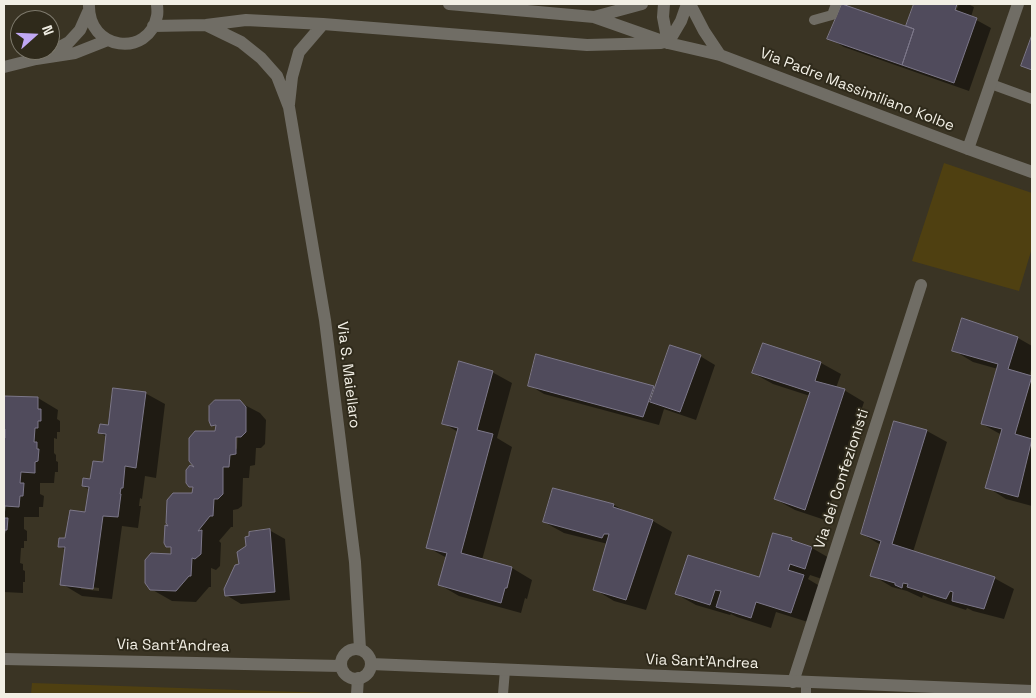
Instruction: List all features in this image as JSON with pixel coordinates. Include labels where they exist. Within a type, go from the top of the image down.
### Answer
[{"type":"street","points":[[89,8],[92,24],[98,34],[118,44],[128,44],[147,35],[157,16],[157,4]]},
{"type":"street","name":"Via Padre Massimiliano Kolbe","points":[[449,4],[594,17],[668,43],[720,55],[1032,172]]},
{"type":"street","points":[[594,17],[642,4]]},
{"type":"street","points":[[664,4],[663,17],[668,43]]},
{"type":"street","points":[[668,43],[689,4]]},
{"type":"street","points":[[689,4],[720,55]]},
{"type":"street","points":[[968,149],[1018,4]]},
{"type":"street","points":[[60,47],[69,42],[80,30],[89,8]]},
{"type":"street","name":"Via Padre Massimiliano Kolbe","points":[[153,26],[206,25],[246,20],[323,24],[587,45],[668,43]]},
{"type":"street","name":"Via S. Maiellaro","points":[[289,107],[292,77],[298,52],[323,24]]},
{"type":"street","name":"Via S. Maiellaro","points":[[206,25],[241,42],[261,58],[277,76],[289,107],[325,320],[355,562],[360,649]]},
{"type":"street","points":[[60,56],[75,53],[108,40]]},
{"type":"street","points":[[4,67],[36,60]]},
{"type":"street","name":"Via dei Confezionisti","points":[[793,682],[921,285]]},
{"type":"street","points":[[355,648],[368,655],[371,664],[365,675],[358,678],[349,677],[341,666],[346,652],[355,648]]},
{"type":"street","name":"Via Sant'Andrea","points":[[4,659],[341,666]]},
{"type":"street","name":"Via Sant'Andrea","points":[[371,664],[793,682],[806,688],[1032,692]]},
{"type":"street","points":[[357,694],[358,678]]},
{"type":"lane","points":[[814,20],[832,15],[836,4]]},
{"type":"lane","points":[[990,84],[1032,99]]},
{"type":"lane","points":[[504,694],[505,670]]},
{"type":"shaded area","points":[[944,163],[1032,193],[1032,248],[1019,291],[912,261]]},
{"type":"shaded area","points":[[32,683],[328,693],[328,694],[31,694]]},
{"type":"building","points":[[842,4],[914,29],[902,65],[827,39]]},
{"type":"building","points":[[914,4],[957,4],[955,10],[977,18],[954,83],[902,65],[914,29],[906,26]]},
{"type":"building","points":[[1032,35],[1032,70],[1021,66]]},
{"type":"building","points":[[962,318],[1018,337],[1008,369],[1032,376],[1015,434],[1032,439],[1018,497],[985,488],[1002,429],[981,424],[998,364],[952,351]]},
{"type":"building","points":[[763,343],[821,362],[815,381],[845,389],[805,510],[774,499],[810,392],[752,373]]},
{"type":"building","points":[[670,345],[701,355],[680,412],[650,402]]},
{"type":"building","points":[[536,354],[654,386],[643,417],[528,386]]},
{"type":"building","points":[[459,361],[493,371],[477,430],[493,434],[461,553],[512,567],[501,603],[438,585],[447,553],[426,548],[458,428],[442,424]]},
{"type":"building","points":[[113,388],[146,392],[136,468],[125,466],[118,517],[103,516],[93,589],[60,585],[65,547],[58,547],[59,538],[65,538],[70,510],[85,512],[89,487],[82,486],[83,478],[90,479],[93,461],[103,462],[106,434],[98,433],[100,424],[108,425]]},
{"type":"building","points":[[4,396],[38,397],[41,421],[38,421],[38,428],[35,428],[34,442],[37,442],[37,449],[39,449],[38,461],[35,462],[35,473],[21,472],[20,483],[24,483],[23,496],[20,496],[19,507],[5,506],[4,518],[5,429]]},
{"type":"building","points":[[215,400],[240,400],[246,407],[246,432],[241,437],[236,437],[236,454],[230,455],[229,467],[223,467],[223,494],[218,499],[214,499],[213,516],[210,516],[198,531],[202,530],[201,554],[195,559],[192,558],[191,576],[176,591],[150,590],[145,583],[145,560],[151,553],[171,554],[171,547],[166,547],[164,543],[165,525],[168,526],[166,523],[167,500],[173,493],[192,493],[193,487],[189,487],[186,483],[186,470],[190,465],[194,467],[189,461],[189,438],[195,431],[215,431],[216,425],[211,426],[209,421],[209,406]]},
{"type":"building","points":[[894,421],[927,430],[892,544],[995,577],[984,609],[952,601],[953,592],[950,591],[946,599],[907,587],[908,584],[903,583],[902,588],[895,585],[895,583],[870,576],[881,541],[861,534]]},
{"type":"building","points":[[553,488],[614,504],[613,507],[653,520],[626,600],[593,590],[609,534],[604,534],[602,538],[543,522]]},
{"type":"building","points":[[4,518],[8,518],[4,538]]},
{"type":"building","points":[[270,529],[275,592],[225,596],[224,589],[235,565],[239,564],[237,552],[246,546],[245,537],[249,536],[249,532]]},
{"type":"building","points":[[773,533],[792,538],[791,540],[812,547],[805,569],[790,564],[788,570],[804,575],[791,613],[756,602],[751,618],[716,607],[721,591],[715,590],[710,605],[675,594],[688,555],[759,577]]}]
